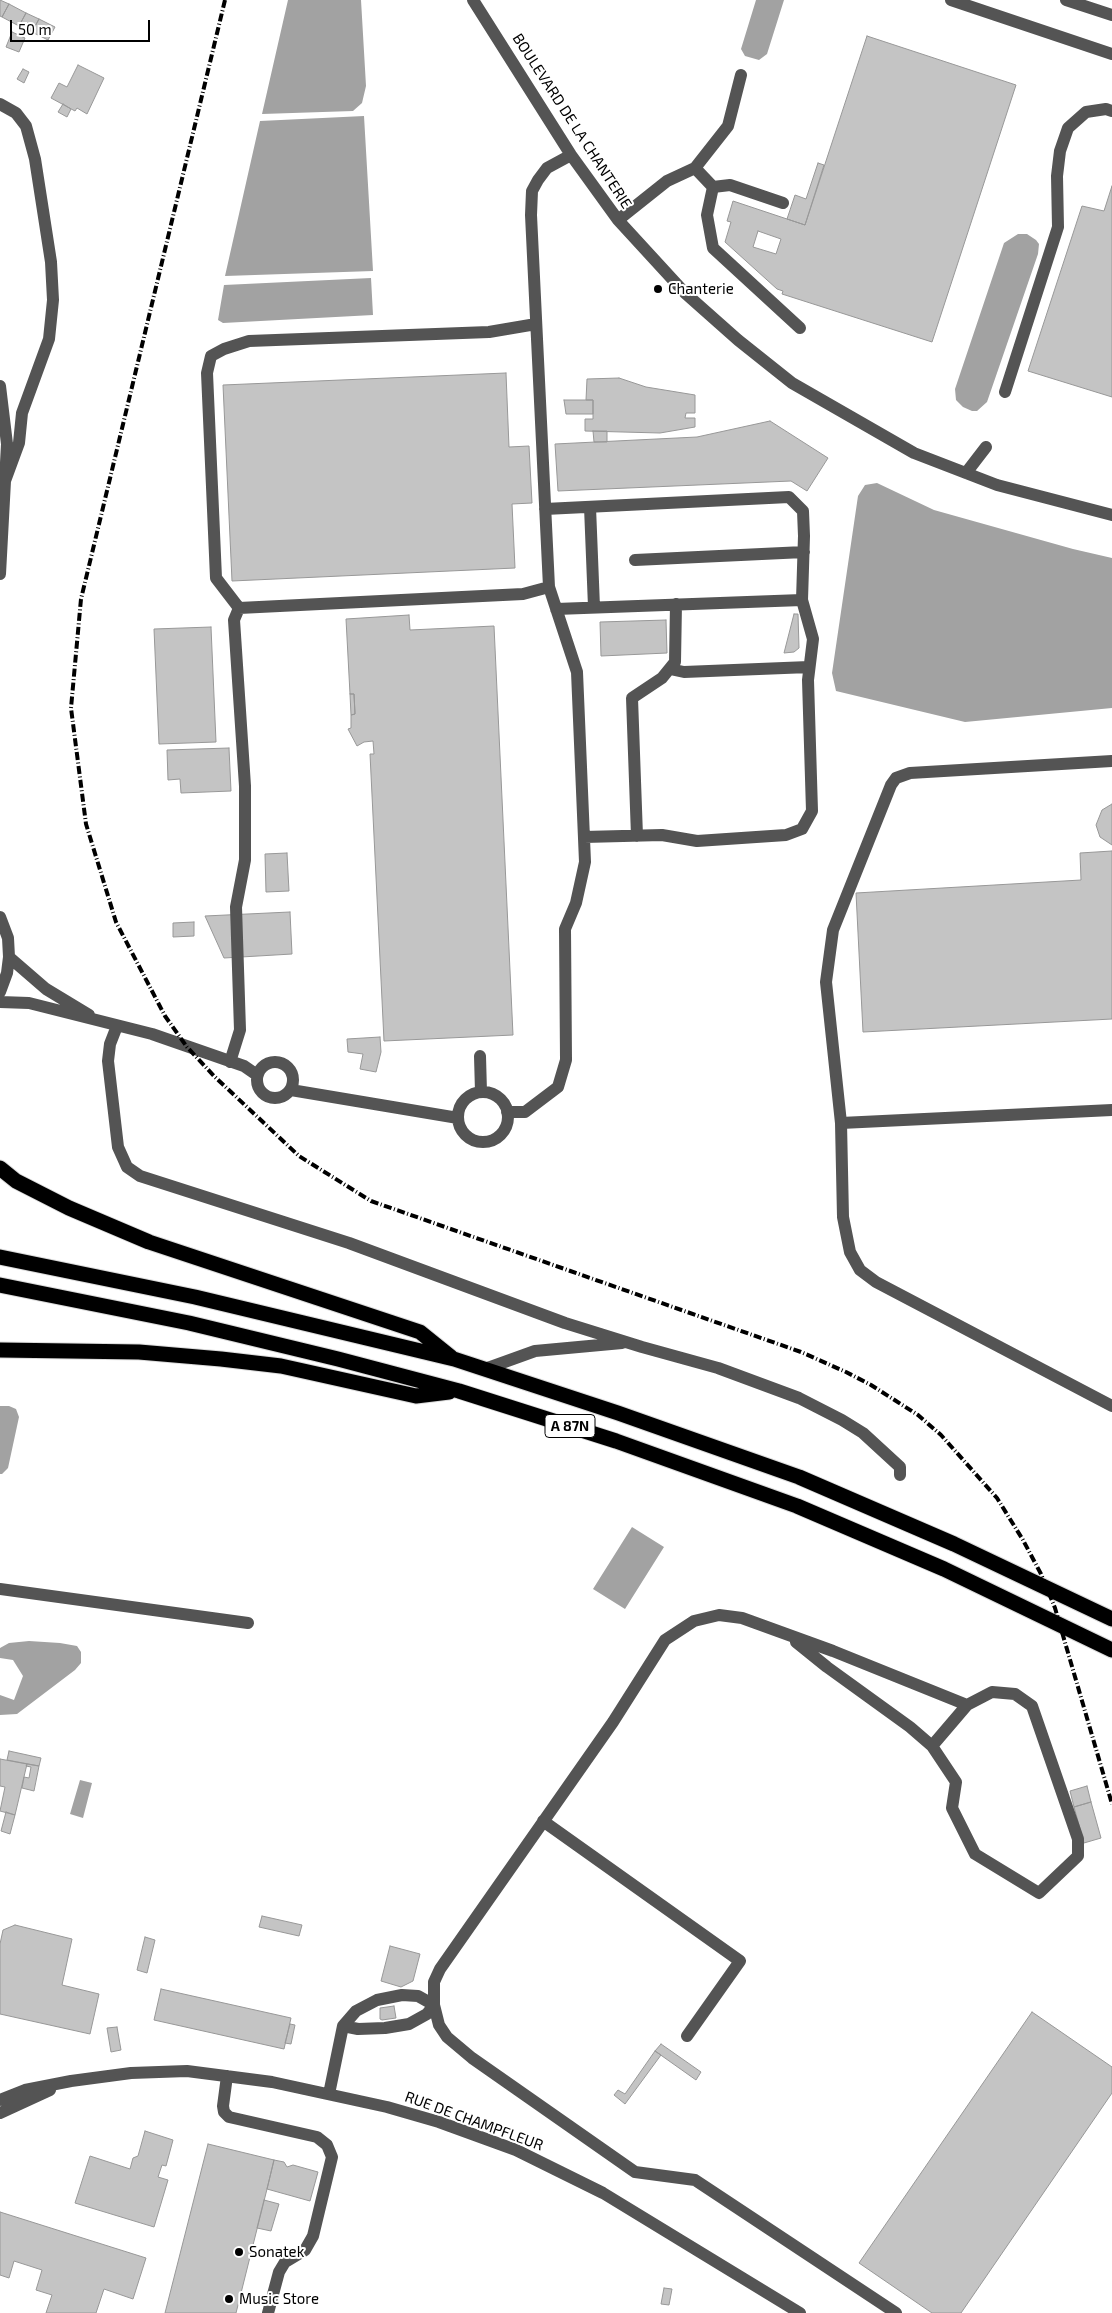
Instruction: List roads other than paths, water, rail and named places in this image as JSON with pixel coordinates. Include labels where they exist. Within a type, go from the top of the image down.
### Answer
[{"type":"highway","points":[[0,1168],[16,1181],[69,1208],[149,1242],[420,1332],[454,1359]]},
{"type":"highway","name":"A 87N","points":[[0,1257],[195,1297],[454,1359],[486,1369],[627,1416],[799,1477],[954,1544],[1112,1619]]},
{"type":"highway","name":"A 87N","points":[[0,1284],[189,1322],[338,1359],[459,1391],[616,1441],[797,1506],[944,1569],[1112,1650]]},
{"type":"highway","points":[[0,1350],[139,1352],[176,1355],[282,1366],[416,1396],[459,1391]]},
{"type":"street","name":"BOULEVARD DE LA CHANTERIE","points":[[472,0],[571,154],[618,220],[653,260],[711,317],[792,382],[914,453],[997,485],[1112,515]]},
{"type":"street","points":[[951,0],[1112,54]]},
{"type":"street","points":[[1066,0],[1112,15]]},
{"type":"street","points":[[618,220],[667,181],[695,168],[728,126],[741,75]]},
{"type":"street","points":[[0,104],[16,113],[26,126],[35,159],[51,262],[53,300],[48,340],[22,413],[19,443],[5,480]]},
{"type":"street","points":[[1005,392],[1058,227],[1057,176],[1060,151],[1068,128],[1086,112],[1106,110],[1112,112]]},
{"type":"street","points":[[507,1112],[525,1112],[558,1087],[566,1060],[565,929],[576,903],[585,862],[577,672],[549,587],[536,324],[532,191],[547,168],[571,154]]},
{"type":"street","points":[[695,168],[712,186],[730,185],[782,203]]},
{"type":"street","points":[[712,186],[707,215],[712,248],[800,328]]},
{"type":"street","points":[[239,608],[216,578],[207,373],[211,356],[224,349],[249,341],[489,332],[536,324]]},
{"type":"street","points":[[0,386],[7,444],[0,574]]},
{"type":"street","points":[[966,473],[986,447]]},
{"type":"street","points":[[545,509],[789,497],[803,511],[802,600],[813,639],[808,680],[812,811],[802,829],[786,835],[697,841],[662,835],[584,837]]},
{"type":"street","points":[[590,506],[594,607]]},
{"type":"street","points":[[635,560],[804,552]]},
{"type":"street","points":[[239,608],[523,594],[549,587]]},
{"type":"street","points":[[556,609],[802,600]]},
{"type":"street","points":[[637,836],[632,698],[662,678],[675,662],[676,604]]},
{"type":"street","points":[[230,1062],[240,1030],[236,907],[244,860],[245,786],[234,620],[239,608]]},
{"type":"street","points":[[670,669],[684,672],[809,667]]},
{"type":"street","points":[[1112,762],[910,773],[896,778],[891,785],[833,930],[826,982],[840,1123],[844,1217],[850,1252],[860,1270],[876,1282],[1112,1406]]},
{"type":"street","points":[[0,917],[8,938],[9,957],[7,973],[0,992]]},
{"type":"street","points":[[9,957],[46,989],[99,1021]]},
{"type":"street","points":[[0,1002],[29,1003],[152,1034],[244,1066],[257,1075]]},
{"type":"street","points":[[117,1026],[110,1044],[108,1061],[120,1154],[133,1172],[140,1176],[349,1243],[565,1323],[627,1343],[718,1368],[821,1408],[863,1434],[900,1467],[900,1475]]},
{"type":"street","points":[[480,1056],[481,1092]]},
{"type":"street","points":[[278,1062],[292,1072],[294,1081],[291,1090],[285,1096],[276,1099],[268,1097],[261,1092],[257,1084],[257,1075],[262,1067],[269,1063],[278,1062]]},
{"type":"street","points":[[291,1090],[458,1118]]},
{"type":"street","points":[[481,1092],[492,1094],[502,1101],[507,1112],[507,1124],[502,1134],[492,1141],[480,1142],[469,1138],[461,1129],[458,1118],[460,1106],[469,1096],[481,1092]]},
{"type":"street","points":[[840,1123],[1112,1110]]},
{"type":"street","points":[[486,1369],[535,1350],[627,1343]]},
{"type":"street","points":[[0,1589],[248,1623]]},
{"type":"street","points":[[896,2313],[695,2180],[635,2172],[472,2058],[447,2037],[439,2026],[434,2005],[434,1982],[438,1972],[613,1722],[665,1640],[694,1622],[718,1615],[742,1618],[967,1705]]},
{"type":"street","points":[[791,1637],[828,1667],[910,1727],[932,1746],[956,1782],[952,1808],[975,1854],[1039,1893],[1078,1856],[1078,1839],[1032,1706],[1015,1694],[992,1692],[967,1705],[932,1746]]},
{"type":"street","points":[[543,1821],[740,1961],[688,2036]]},
{"type":"street","points":[[329,2094],[343,2026],[356,2011],[380,1999],[402,1995],[418,1996],[434,2005]]},
{"type":"street","points":[[343,2026],[358,2029],[385,2028],[409,2024],[427,2014],[434,2005]]},
{"type":"street","name":"RUE DE CHAMPFLEUR","points":[[0,2100],[25,2090],[71,2080],[131,2072],[188,2071],[272,2082],[387,2107],[439,2122],[516,2150],[603,2193],[800,2313]]},
{"type":"street","points":[[227,2076],[223,2106],[229,2117],[317,2136],[327,2145],[332,2157],[313,2236],[305,2250],[285,2262],[279,2272],[268,2313]]},
{"type":"street","name":"RUE DE CHAMPFLEUR","points":[[0,2113],[71,2080]]},
{"type":"railway","points":[[225,0],[81,599],[71,708],[86,824],[116,922],[165,1016],[187,1047],[214,1076],[299,1156],[371,1201],[801,1352],[871,1385],[918,1415],[941,1435],[997,1498],[1041,1574],[1055,1608],[1112,1804]]},
{"type":"place","name":"Chanterie","points":[[658,289]]},
{"type":"place","name":"Sonatek","points":[[239,2252]]},
{"type":"place","name":"Music Store","points":[[229,2299]]}]
